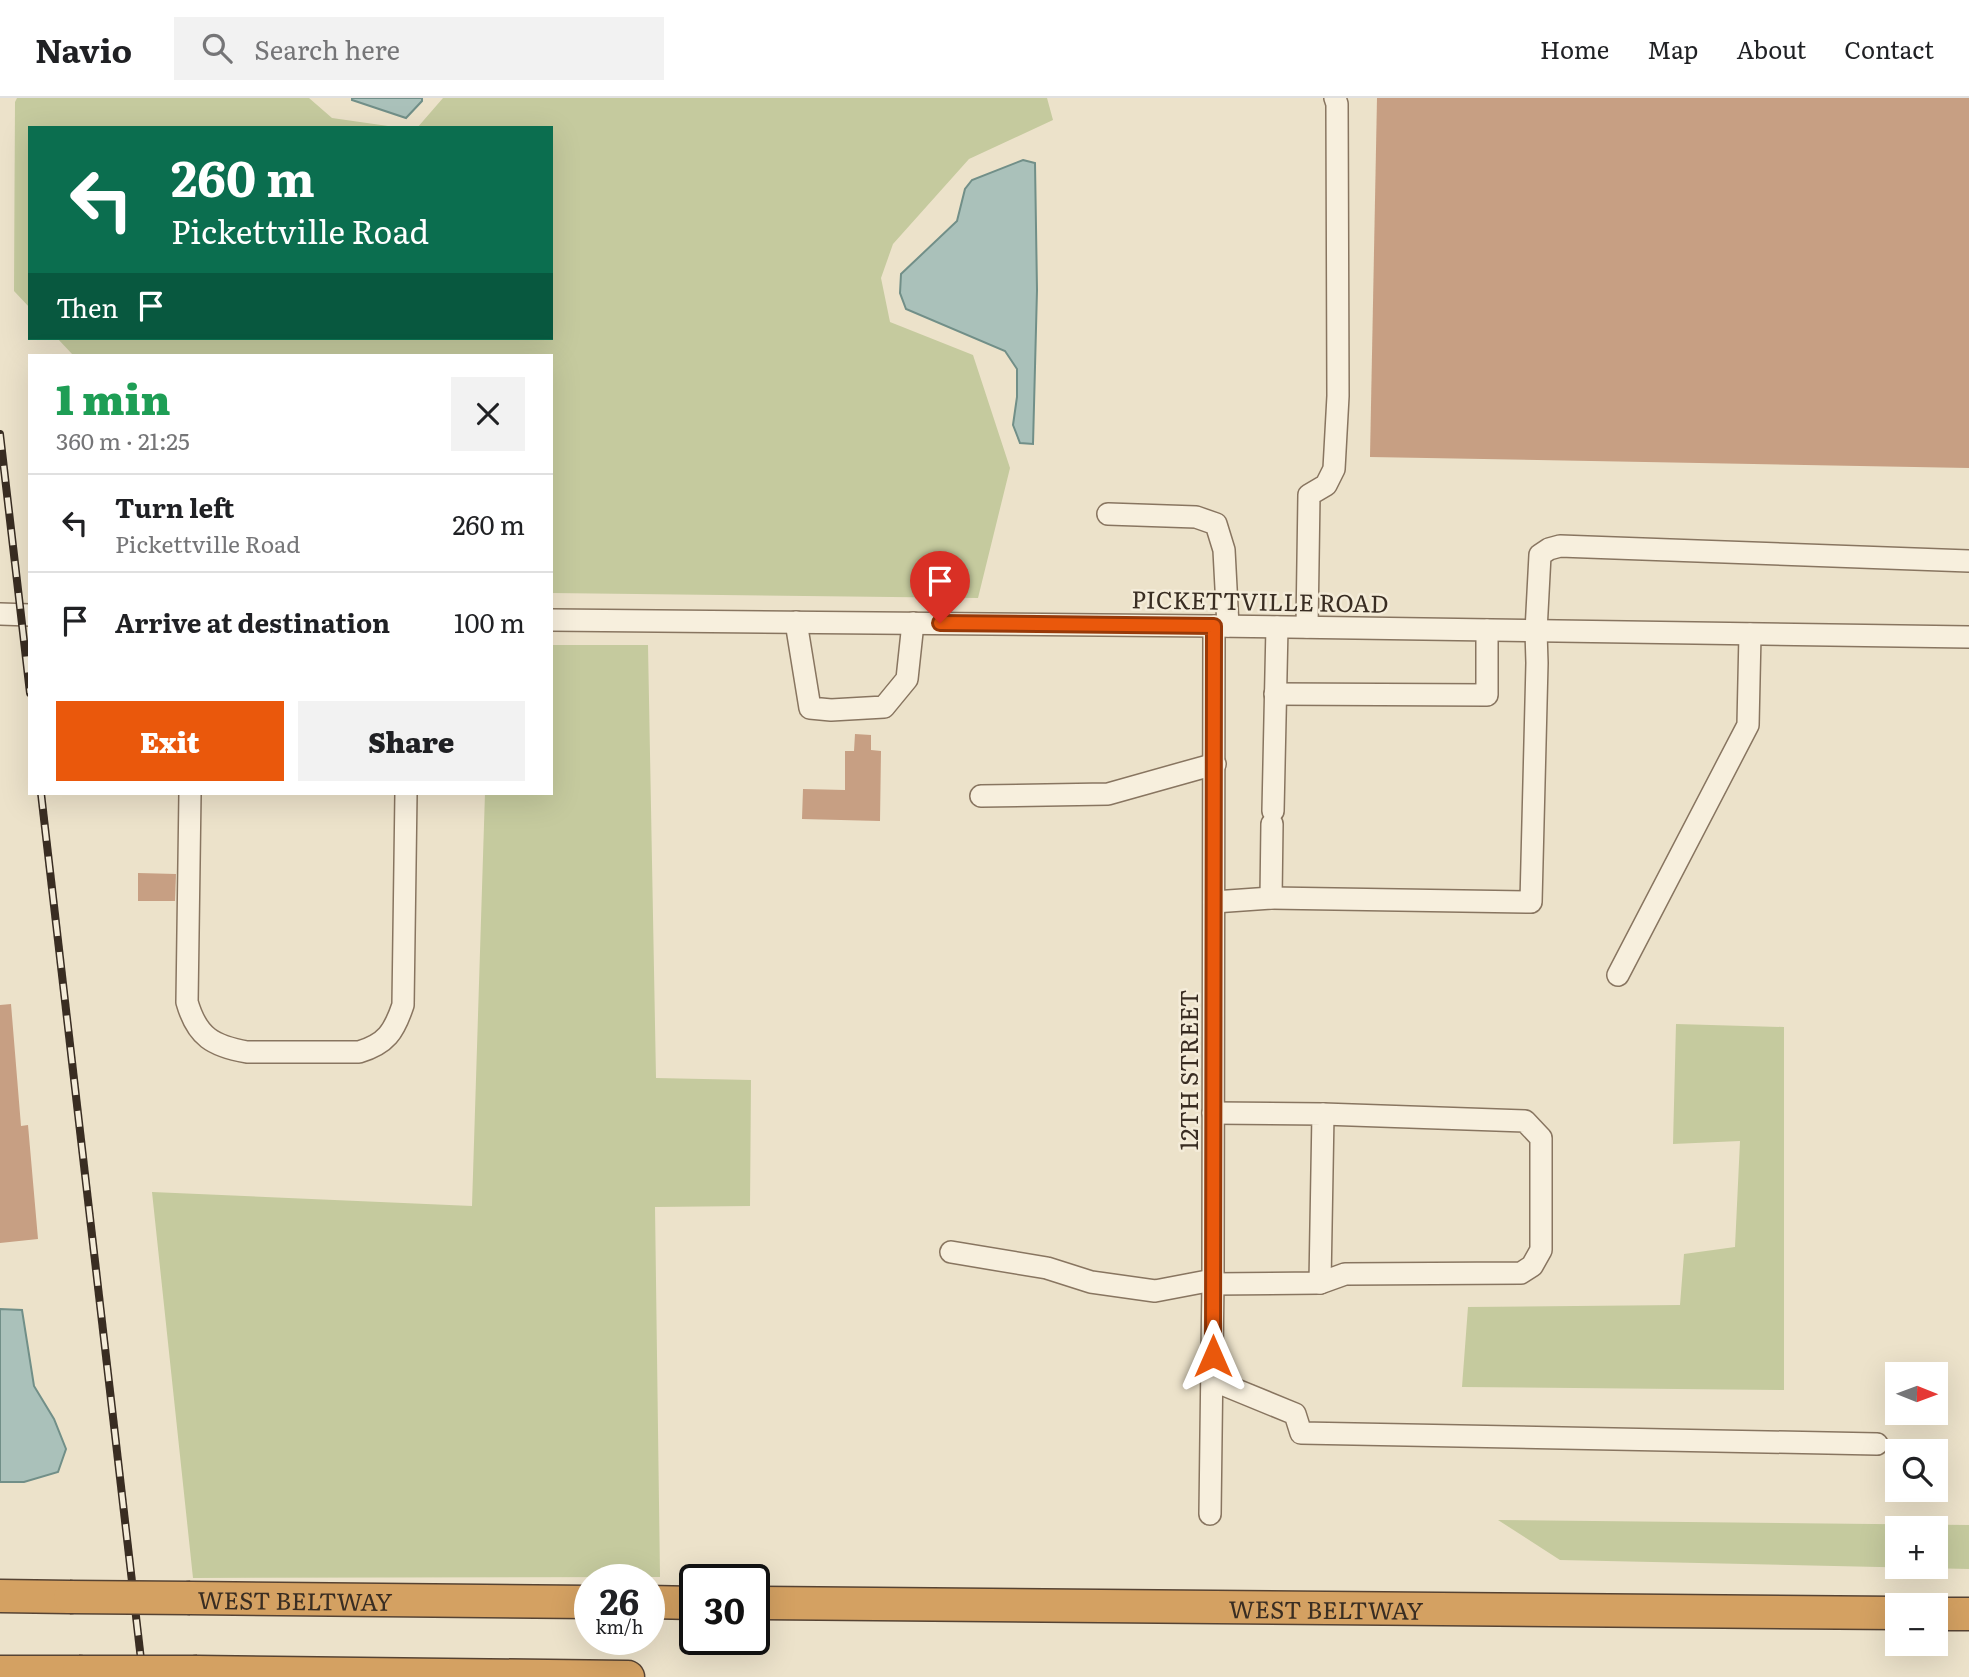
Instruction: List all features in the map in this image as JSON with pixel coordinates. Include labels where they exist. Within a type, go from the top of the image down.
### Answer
[{"type":"highway","name":"WEST BELTWAY","points":[[0,1596],[574,1602]]},
{"type":"highway","name":"WEST BELTWAY","points":[[770,1603],[1885,1613]]},
{"type":"highway","points":[[1948,1614],[1969,1614]]},
{"type":"highway","points":[[0,1672],[628,1677]]},
{"type":"street","points":[[1307,627],[1309,495],[1326,485],[1334,469],[1338,396],[1338,104],[1335,98]]},
{"type":"street","name":"12TH STREET","points":[[1108,514],[1196,517],[1216,524],[1224,550],[1215,764],[1210,1514]]},
{"type":"street","points":[[1214,902],[1271,898],[1531,902],[1536,631],[1540,555],[1549,549],[1560,546],[1969,561]]},
{"type":"street","points":[[0,614],[28,615]]},
{"type":"street","name":"PICKETTVILLE ROAD","points":[[553,620],[1969,637]]},
{"type":"street","points":[[796,622],[810,708],[831,710],[884,707],[907,679],[913,623]]},
{"type":"street","points":[[1271,898],[1277,627]]},
{"type":"street","points":[[1275,694],[1487,695],[1487,630]]},
{"type":"street","points":[[1618,975],[1748,725],[1750,634]]},
{"type":"street","points":[[981,796],[1108,794],[1215,764]]},
{"type":"street","points":[[190,795],[187,1002],[192,1021],[204,1036],[221,1047],[247,1052],[359,1052],[374,1048],[388,1037],[398,1020],[405,986],[407,795]]},
{"type":"street","points":[[951,1252],[1047,1268],[1091,1282],[1155,1292],[1213,1282],[1320,1283],[1345,1274],[1521,1273],[1532,1266],[1541,1250],[1541,1138],[1525,1121],[1213,1113]]},
{"type":"street","points":[[1320,1283],[1323,1114]]},
{"type":"street","points":[[1212,1380],[1295,1415],[1301,1433],[1877,1444]]},
{"type":"green space","points":[[17,98],[309,98],[332,118],[388,126],[28,126],[28,306],[14,291]]},
{"type":"green space","points":[[443,98],[1047,98],[1053,120],[969,159],[893,244],[881,278],[890,322],[973,355],[1010,468],[978,598],[553,593],[553,354],[72,354],[59,340],[553,340],[553,126],[419,126]]},
{"type":"green space","points":[[553,645],[648,645],[656,1078],[751,1080],[750,1206],[655,1207],[660,1564],[574,1564],[574,1577],[193,1578],[152,1192],[472,1206],[485,795],[553,795]]},
{"type":"green space","points":[[1676,1024],[1784,1027],[1784,1390],[1462,1387],[1468,1307],[1680,1305],[1684,1254],[1735,1247],[1740,1141],[1673,1144]]},
{"type":"green space","points":[[1498,1520],[1885,1524],[1885,1567],[1560,1560]]},
{"type":"green space","points":[[1948,1525],[1969,1525],[1969,1569],[1948,1569]]},
{"type":"water","points":[[352,98],[422,98],[422,101],[406,118]]},
{"type":"water","points":[[1023,160],[1035,163],[1037,290],[1033,444],[1020,443],[1013,425],[1017,369],[1005,351],[906,309],[900,293],[901,274],[957,221],[965,189],[972,180]]},
{"type":"water","points":[[0,1309],[22,1310],[34,1386],[54,1419],[66,1449],[58,1472],[24,1482],[0,1482]]},
{"type":"building","points":[[1377,98],[1969,98],[1969,468],[1370,457]]},
{"type":"building","points":[[855,734],[871,735],[871,750],[881,751],[880,821],[802,819],[803,789],[845,790],[845,751],[854,751]]},
{"type":"building","points":[[138,873],[176,874],[175,901],[138,901]]},
{"type":"building","points":[[11,1004],[21,1126],[28,1125],[38,1239],[0,1243],[0,1005]]},
{"type":"railway","points":[[0,434],[28,676]]},
{"type":"railway","points":[[41,795],[143,1677]]},
{"type":"route","points":[[940,623],[1214,626],[1213,1356]]}]
